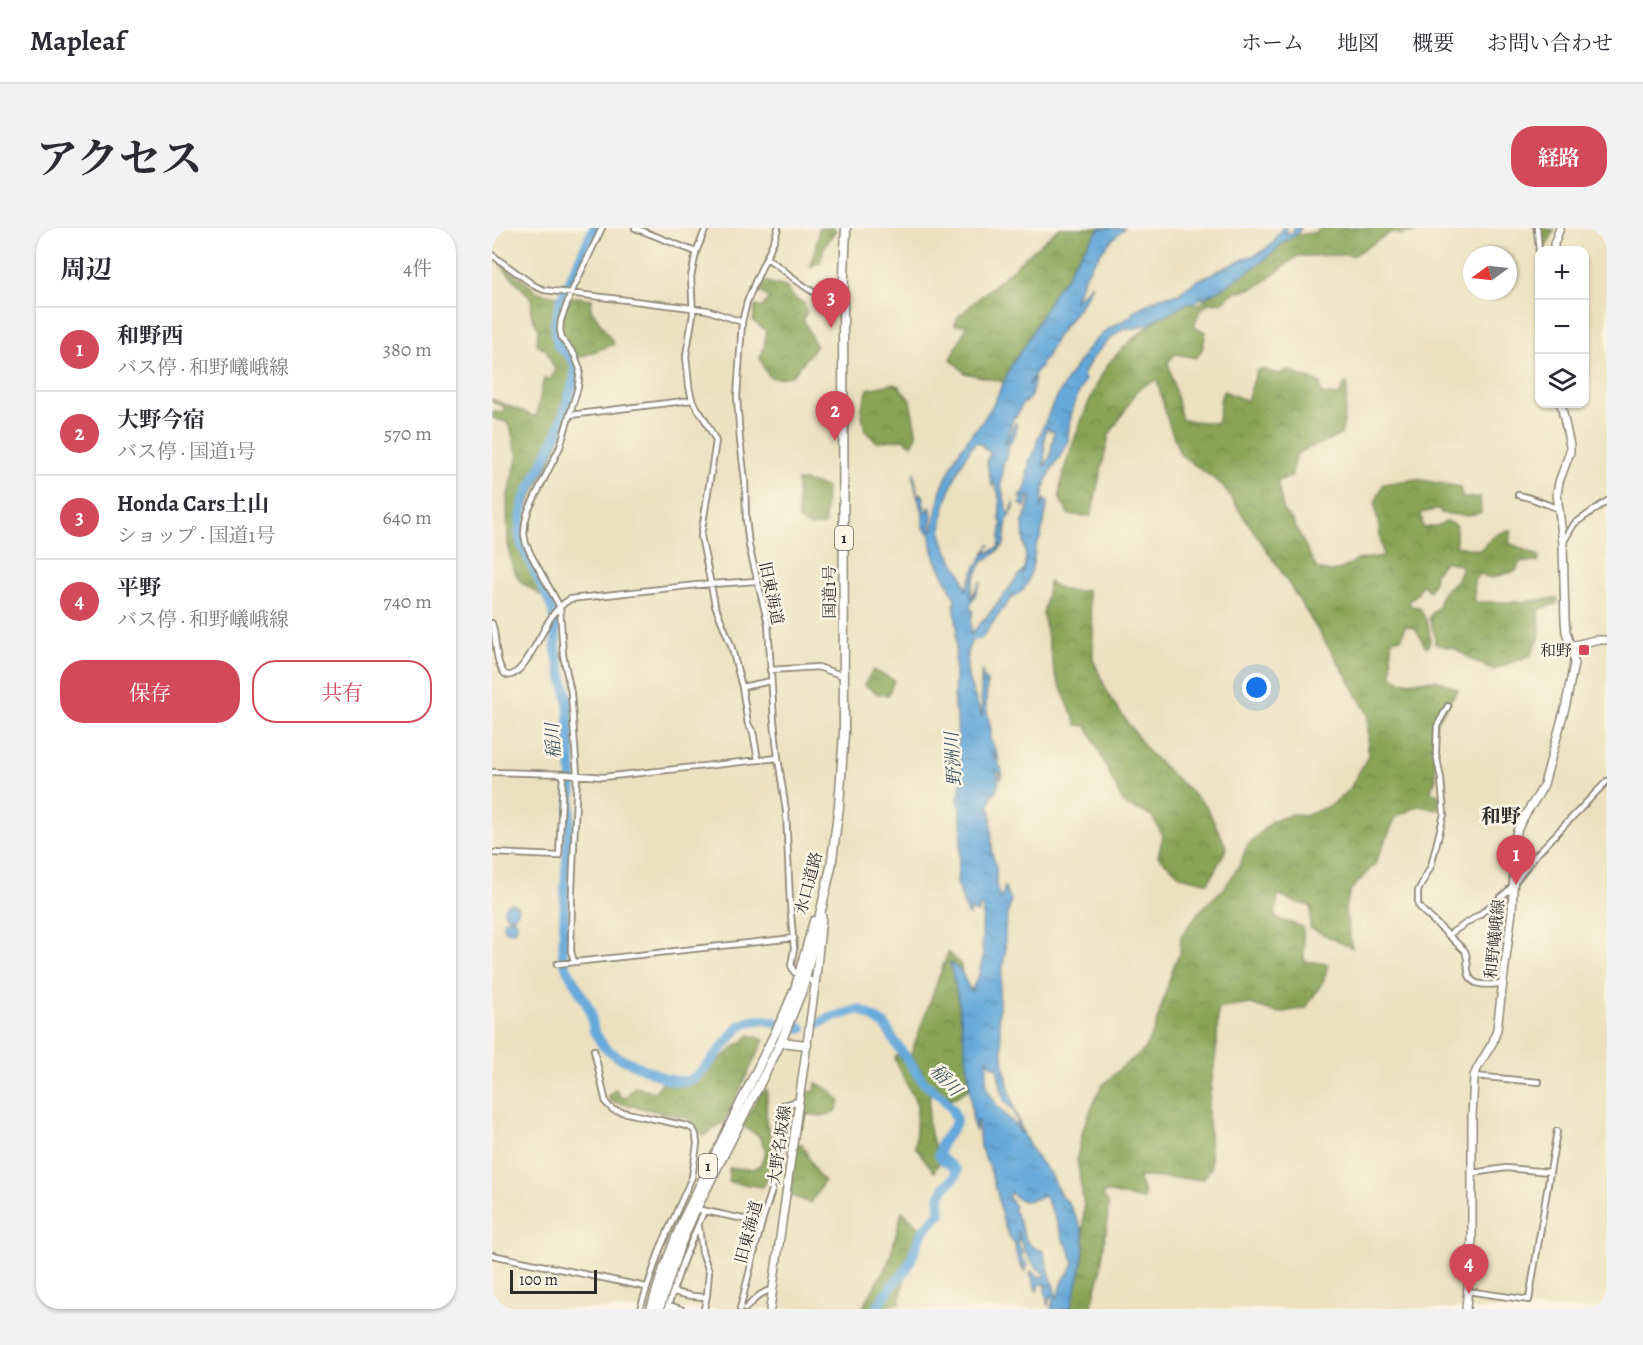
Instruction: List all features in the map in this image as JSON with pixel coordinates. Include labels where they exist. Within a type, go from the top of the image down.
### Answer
[{"type":"highway","name":"国道1号","points":[[833,848],[843,764],[843,299],[846,228]]},
{"type":"highway","name":"水口道路","points":[[799,973],[810,959],[824,902],[833,848]]},
{"type":"highway","name":"水口道路","points":[[651,1309],[686,1212],[787,1018],[833,848]]},
{"type":"highway","name":"水口道路","points":[[659,1309],[679,1248],[694,1213],[781,1042],[782,1030]]},
{"type":"highway","points":[[781,1042],[807,1045]]},
{"type":"main road","points":[[1554,246],[1560,228]]},
{"type":"main road","name":"和野嶬峨線","points":[[1466,1309],[1472,1240],[1474,1076],[1493,1042],[1497,1029],[1512,911],[1518,825],[1540,794],[1544,784],[1574,663],[1566,632],[1563,543],[1557,494],[1570,452],[1562,408]]},
{"type":"main road","points":[[1571,646],[1595,639],[1607,640]]},
{"type":"main road","name":"大野名坂線","points":[[770,1309],[815,986],[824,902]]},
{"type":"main road","points":[[807,943],[815,986]]},
{"type":"street","points":[[573,962],[571,921],[576,775],[571,693],[563,655],[559,609],[531,555],[524,534],[528,511],[555,457],[578,387],[580,369],[574,354],[562,339],[561,320],[569,293],[602,228]]},
{"type":"street","points":[[635,228],[696,252]]},
{"type":"street","points":[[706,228],[696,252],[692,277],[693,314],[686,356],[688,386],[692,400],[716,441],[701,536],[714,605],[731,645],[758,760]]},
{"type":"street","name":"旧東海道","points":[[778,228],[747,302],[742,322],[737,397],[749,546],[768,624],[778,758],[786,811],[794,938],[791,966],[799,973]]},
{"type":"street","points":[[1537,228],[1538,246]]},
{"type":"street","points":[[492,255],[544,290],[707,310],[742,322]]},
{"type":"street","points":[[766,258],[827,299],[843,299]]},
{"type":"street","points":[[570,415],[692,400]]},
{"type":"street","points":[[1518,495],[1559,509]]},
{"type":"street","points":[[1563,543],[1574,524],[1607,501]]},
{"type":"street","points":[[492,623],[502,671],[512,676],[528,659],[550,619],[570,599],[757,581]]},
{"type":"street","points":[[770,670],[818,667],[844,676]]},
{"type":"street","points":[[742,687],[771,681]]},
{"type":"street","points":[[1448,706],[1437,726],[1436,753],[1444,814],[1431,866],[1418,891],[1418,905],[1465,951],[1468,956],[1468,974],[1474,984],[1503,984]]},
{"type":"street","points":[[492,772],[603,777],[778,758]]},
{"type":"street","points":[[492,854],[559,856],[565,774]]},
{"type":"street","points":[[1448,935],[1479,915],[1501,897],[1535,856],[1607,781]]},
{"type":"street","points":[[559,964],[794,938]]},
{"type":"street","points":[[799,973],[812,981],[815,986]]},
{"type":"street","points":[[594,1050],[606,1103],[613,1110],[687,1126],[693,1129],[696,1135],[697,1144],[692,1177],[682,1205],[660,1249],[640,1309]]},
{"type":"street","points":[[1474,1076],[1539,1082]]},
{"type":"street","name":"旧東海道","points":[[740,1309],[772,1190],[780,1113],[783,1105],[799,1101]]},
{"type":"street","points":[[1467,1291],[1529,1300],[1557,1131]]},
{"type":"street","points":[[1473,1173],[1506,1168],[1550,1172]]},
{"type":"street","points":[[681,1309],[668,1307],[703,1211],[762,1223]]},
{"type":"street","points":[[699,1225],[702,1252],[709,1271],[704,1309]]},
{"type":"street","points":[[492,1256],[646,1287]]},
{"type":"street","points":[[745,1309],[759,1294],[772,1290]]},
{"type":"street","points":[[673,1292],[706,1297]]},
{"type":"green space","points":[[818,228],[836,230],[824,247],[820,262],[810,267],[818,237]]},
{"type":"green space","points":[[1059,228],[1110,228],[1008,383],[965,373],[951,359],[967,325],[955,325],[958,317]]},
{"type":"green space","points":[[1321,228],[1439,228],[1401,235],[1391,232],[1354,255],[1298,256],[1257,287],[1233,293],[1223,302],[1209,303],[1200,310],[1194,327],[1206,332],[1202,350],[1196,358],[1175,354],[1168,362],[1182,420],[1216,423],[1219,416],[1220,399],[1224,391],[1247,401],[1257,370],[1262,369],[1279,374],[1287,370],[1320,383],[1321,394],[1339,396],[1345,383],[1348,385],[1341,435],[1297,453],[1291,477],[1277,481],[1284,512],[1292,520],[1317,569],[1331,572],[1344,568],[1356,560],[1383,556],[1375,503],[1383,484],[1416,479],[1460,487],[1462,498],[1480,497],[1481,513],[1467,516],[1441,513],[1440,509],[1421,513],[1423,528],[1437,526],[1447,521],[1456,526],[1456,546],[1480,550],[1498,534],[1512,531],[1509,543],[1539,556],[1538,562],[1520,562],[1516,571],[1491,578],[1480,574],[1474,580],[1475,602],[1522,602],[1558,598],[1557,604],[1539,609],[1540,636],[1531,655],[1494,670],[1472,660],[1456,649],[1435,644],[1435,635],[1429,617],[1438,607],[1442,593],[1457,580],[1462,566],[1445,561],[1435,573],[1429,591],[1422,584],[1417,594],[1409,602],[1411,606],[1419,607],[1426,621],[1430,635],[1429,646],[1425,646],[1416,629],[1405,625],[1402,638],[1391,640],[1392,676],[1402,682],[1436,680],[1458,689],[1436,723],[1434,749],[1436,779],[1430,791],[1440,796],[1438,810],[1418,806],[1396,817],[1375,864],[1350,891],[1345,909],[1352,948],[1310,928],[1311,906],[1278,895],[1275,918],[1303,927],[1304,961],[1328,964],[1324,980],[1306,1008],[1278,1013],[1251,1004],[1218,1009],[1217,1045],[1208,1109],[1211,1168],[1203,1179],[1138,1177],[1145,1195],[1143,1200],[1105,1192],[1103,1196],[1108,1203],[1108,1215],[1100,1274],[1091,1309],[1064,1309],[1082,1249],[1084,1207],[1077,1158],[1084,1126],[1101,1087],[1143,1051],[1154,1030],[1175,962],[1180,954],[1181,936],[1199,912],[1225,887],[1239,866],[1247,846],[1271,822],[1292,814],[1305,816],[1331,805],[1349,790],[1368,756],[1368,715],[1348,678],[1277,565],[1223,486],[1180,454],[1157,380],[1139,388],[1109,435],[1091,516],[1069,515],[1060,499],[1060,488],[1070,451],[1096,387],[1110,362],[1125,347],[1168,312],[1186,303],[1199,304],[1222,285],[1293,236],[1316,232]]},
{"type":"green space","points":[[1534,228],[1555,230],[1546,246],[1540,246],[1539,234]]},
{"type":"green space","points":[[502,267],[507,268],[538,292],[557,296],[559,319],[571,296],[592,299],[591,309],[614,344],[570,361],[573,377],[561,434],[552,459],[523,519],[524,544],[542,592],[540,595],[520,581],[512,567],[508,543],[507,499],[518,455],[511,429],[506,422],[493,418],[493,411],[503,413],[505,407],[492,402],[492,399],[536,417],[544,378],[551,379],[555,370],[546,349],[537,345],[538,329],[531,314],[532,299]]},
{"type":"green space","points":[[763,281],[786,287],[794,298],[804,303],[807,313],[803,319],[816,346],[792,376],[770,377],[760,358],[766,331],[753,321],[755,306],[762,308],[769,298],[760,292]]},
{"type":"green space","points":[[892,384],[899,386],[910,400],[917,436],[912,445],[903,439],[877,442],[865,431],[861,410],[868,389]]},
{"type":"green space","points":[[797,481],[826,487],[825,525],[810,527],[798,519]]},
{"type":"green space","points":[[1049,582],[1067,590],[1087,590],[1093,627],[1093,659],[1109,696],[1149,753],[1206,806],[1227,848],[1208,883],[1181,876],[1158,856],[1163,836],[1152,816],[1124,804],[1087,726],[1077,725],[1055,674],[1043,614]]},
{"type":"green space","points":[[873,670],[894,680],[888,695],[879,694],[864,685]]},
{"type":"green space","points":[[948,952],[961,965],[969,1032],[972,1087],[952,1099],[926,1079],[911,1054]]},
{"type":"green space","points":[[750,1035],[764,1040],[724,1122],[703,1136],[687,1118],[610,1101],[608,1096],[616,1089],[620,1097],[626,1097],[635,1086],[654,1092],[666,1079],[691,1082]]},
{"type":"green space","points":[[898,1054],[930,1094],[928,1123],[939,1163],[934,1172],[915,1147],[917,1105],[894,1058]]},
{"type":"green space","points":[[816,1083],[830,1090],[840,1101],[836,1112],[822,1116],[802,1114],[804,1091],[815,1092]]},
{"type":"green space","points":[[767,1090],[766,1121],[773,1143],[771,1173],[763,1187],[729,1182],[729,1168],[754,1169],[760,1165],[766,1151],[758,1135],[743,1126],[760,1093]]},
{"type":"green space","points":[[796,1144],[802,1144],[817,1174],[824,1181],[811,1203],[791,1196]]},
{"type":"green space","points":[[902,1211],[919,1226],[923,1241],[907,1263],[900,1303],[874,1309],[862,1309],[889,1261]]},
{"type":"water","points":[[1100,228],[1124,228],[1108,244],[1088,271],[1075,301],[1092,284],[1086,297],[1056,338],[1028,386],[1035,377],[1031,396],[1025,403],[1023,402],[1016,417],[1013,416],[1005,444],[1016,422],[1016,432],[1007,449],[1001,484],[1008,514],[1011,513],[1014,502],[1014,508],[1007,520],[1004,545],[983,561],[974,579],[971,598],[981,581],[970,607],[973,611],[971,634],[1022,571],[1023,573],[1026,558],[1023,522],[1031,499],[1029,496],[1025,507],[1020,504],[1024,497],[1019,497],[1026,486],[1029,463],[1052,406],[1090,346],[1106,330],[1130,317],[1135,310],[1161,297],[1179,294],[1196,281],[1260,253],[1275,241],[1282,228],[1287,228],[1286,233],[1292,233],[1294,228],[1301,228],[1296,235],[1284,242],[1247,273],[1191,304],[1187,303],[1157,318],[1152,323],[1132,329],[1124,328],[1095,355],[1083,375],[1085,380],[1073,410],[1068,442],[1046,480],[1040,510],[1044,500],[1048,502],[1027,584],[1022,591],[1011,598],[981,639],[972,640],[968,650],[969,681],[982,717],[982,669],[983,678],[987,682],[986,706],[991,730],[990,739],[999,760],[996,754],[991,752],[1002,770],[1001,780],[1000,773],[996,769],[998,784],[988,810],[991,811],[992,853],[996,867],[996,885],[1000,900],[1005,887],[1011,899],[1005,928],[1005,953],[999,994],[1004,1067],[1015,1112],[1026,1140],[1050,1174],[1062,1198],[1072,1209],[1079,1222],[1084,1242],[1078,1282],[1070,1309],[1051,1309],[1052,1295],[1048,1306],[1045,1289],[1047,1285],[1038,1286],[1037,1292],[1030,1273],[1031,1271],[1044,1277],[1044,1273],[1028,1256],[1017,1232],[1019,1239],[1017,1242],[1023,1253],[1021,1253],[1022,1258],[1028,1266],[1026,1268],[1021,1263],[1026,1272],[1019,1263],[1015,1243],[1005,1226],[990,1168],[980,1147],[978,1121],[976,1120],[976,1132],[973,1124],[967,1060],[950,963],[962,973],[971,991],[979,975],[983,957],[983,907],[980,906],[978,913],[969,910],[969,915],[967,914],[957,882],[962,828],[958,796],[961,793],[962,777],[957,716],[954,708],[957,629],[954,603],[956,603],[937,561],[931,534],[923,525],[923,512],[916,492],[913,475],[914,473],[918,497],[921,493],[924,497],[926,511],[930,506],[932,531],[941,490],[956,456],[981,424],[995,401],[1012,364],[1072,265]],"holes":[[[1047,427],[1050,431],[1054,431],[1050,457],[1044,467]],[[976,442],[991,452],[987,460],[992,486],[993,482],[999,496],[1000,521],[1002,522],[999,545],[1001,546],[985,554],[990,544],[976,566],[966,589],[961,574],[943,540],[941,530],[950,489]],[[988,1059],[991,1065],[997,1067],[1003,1096],[1013,1110],[1022,1135],[997,1106],[988,1090],[986,1079]],[[1011,1192],[1018,1199],[1025,1201],[1042,1197],[1040,1193],[1044,1195],[1057,1222],[1074,1262],[1057,1298],[1043,1251],[1029,1245],[1013,1210],[1015,1207],[1008,1196]]]},
{"type":"water","points":[[511,903],[516,905],[518,910],[516,915],[511,917],[506,915],[504,910],[506,905]]},
{"type":"water","points":[[510,918],[515,920],[517,925],[515,930],[510,932],[505,930],[503,925],[505,920]]},
{"type":"waterway","name":"稲川","points":[[594,228],[562,297],[555,323],[558,345],[572,358],[575,377],[558,432],[524,500],[519,532],[522,545],[551,605],[555,621],[556,651],[568,698],[572,782],[563,957],[567,969],[590,1010],[594,1031],[604,1047],[618,1057],[664,1078],[688,1081],[695,1077],[740,1026],[750,1022],[765,1020],[802,1028]]},
{"type":"waterway","name":"稲川","points":[[818,1024],[830,1018],[861,1010],[885,1025],[924,1083],[942,1097],[952,1109],[956,1120],[955,1125],[941,1144],[939,1155],[957,1172],[955,1178],[941,1194],[941,1213],[923,1231],[910,1263],[876,1309]]},
{"type":"place","name":"Honda Cars土山","points":[[831,328]]},
{"type":"place","name":"大野今宿","points":[[835,441]]},
{"type":"place","name":"和野","points":[[1584,650]]},
{"type":"place","name":"和野西","points":[[1516,885]]},
{"type":"place","name":"平野","points":[[1469,1294]]},
{"type":"district","name":"和野","points":[[1501,816]]},
{"type":"water label","name":"野洲川","points":[[953,759]]}]
